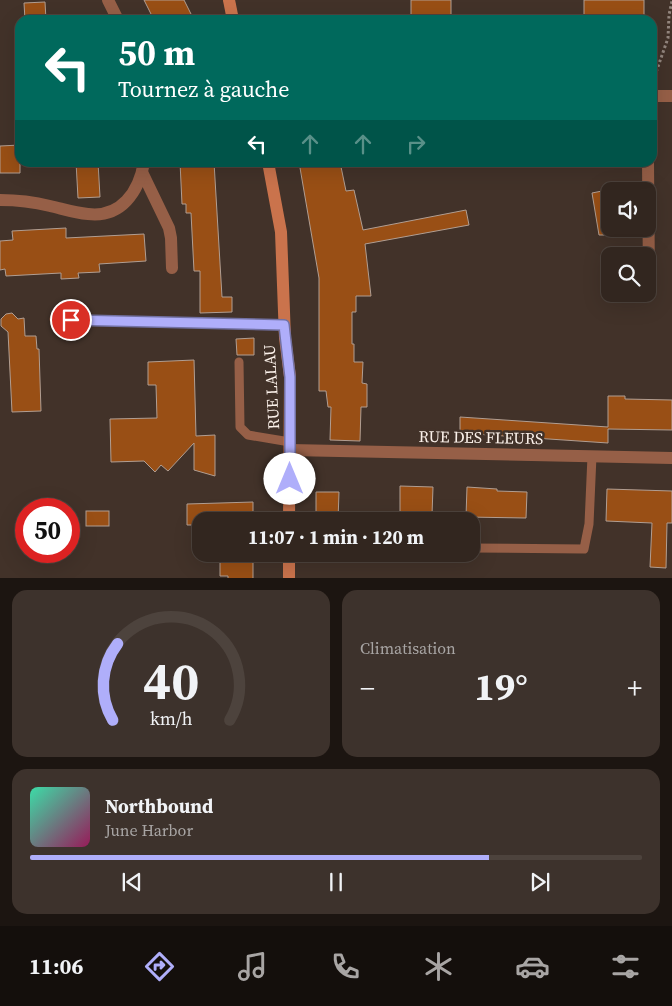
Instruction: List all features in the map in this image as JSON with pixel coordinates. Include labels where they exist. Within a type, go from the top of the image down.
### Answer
[{"type":"main road","points":[[229,0],[232,15]]},
{"type":"main road","name":"RUE LALAU","points":[[269,167],[280,226],[284,325],[290,377],[289,512]]},
{"type":"main road","points":[[289,562],[289,578]]},
{"type":"street","points":[[108,0],[116,15]]},
{"type":"street","points":[[657,96],[672,96]]},
{"type":"street","points":[[0,200],[31,203],[89,214],[109,212],[118,209],[130,198],[138,184],[143,167]]},
{"type":"street","points":[[143,167],[169,228],[172,268]]},
{"type":"street","points":[[648,167],[649,247]]},
{"type":"street","name":"RUE DES FLEURS","points":[[290,446],[672,458]]},
{"type":"lane","points":[[54,319],[284,325]]},
{"type":"lane","points":[[240,362],[240,427],[248,435],[290,446]]},
{"type":"lane","points":[[480,548],[584,549],[589,524],[592,456]]},
{"type":"path","points":[[657,70],[668,38],[669,15],[672,2]]},
{"type":"building","points":[[144,0],[184,0],[192,15],[152,15]]},
{"type":"building","points":[[411,0],[451,0],[451,15],[411,15]]},
{"type":"building","points":[[584,0],[644,0],[644,15],[584,15]]},
{"type":"building","points":[[45,2],[46,15],[25,15],[24,3]]},
{"type":"building","points":[[15,145],[15,167],[20,167],[20,173],[0,173],[0,146]]},
{"type":"building","points":[[76,167],[98,167],[100,197],[78,198]]},
{"type":"building","points":[[180,167],[214,167],[222,297],[232,297],[232,312],[200,313],[200,271],[194,271],[191,213],[186,213],[186,204],[182,204]]},
{"type":"building","points":[[300,167],[341,167],[346,191],[354,190],[363,230],[466,210],[469,225],[365,244],[371,296],[356,296],[356,312],[352,312],[354,362],[363,362],[362,383],[367,384],[367,407],[361,407],[360,441],[330,440],[331,407],[328,407],[326,391],[319,391],[319,278]]},
{"type":"building","points":[[601,191],[601,235],[599,235],[592,193]]},
{"type":"building","points":[[66,228],[66,238],[144,234],[146,261],[99,264],[100,272],[78,273],[79,278],[61,279],[61,273],[6,276],[5,269],[0,270],[0,241],[13,240],[12,231]]},
{"type":"building","points":[[12,313],[18,319],[24,318],[25,336],[36,336],[37,349],[39,349],[41,411],[12,412],[8,332],[1,326],[1,319],[6,314]]},
{"type":"building","points":[[254,338],[254,355],[237,355],[236,339]]},
{"type":"building","points":[[194,360],[196,436],[215,435],[215,476],[194,470],[194,443],[168,471],[161,465],[155,472],[144,461],[111,462],[110,419],[157,418],[156,385],[148,385],[148,362]]},
{"type":"building","points":[[608,396],[625,396],[625,399],[672,400],[672,430],[608,429],[608,443],[460,433],[460,417],[608,427]]},
{"type":"building","points":[[400,486],[433,487],[432,512],[400,512]]},
{"type":"building","points":[[467,487],[527,492],[526,518],[480,517],[480,512],[466,512]]},
{"type":"building","points":[[607,489],[672,491],[672,523],[667,523],[666,568],[650,567],[652,523],[606,521]]},
{"type":"building","points":[[316,492],[339,492],[338,512],[316,512]]},
{"type":"building","points":[[253,502],[253,512],[192,512],[192,525],[187,525],[187,504]]},
{"type":"building","points":[[86,511],[109,511],[109,526],[86,526]]},
{"type":"building","points":[[220,562],[253,562],[253,578],[228,578],[228,576],[220,576]]},
{"type":"route","points":[[71,320],[284,325],[290,377],[290,479]]}]
